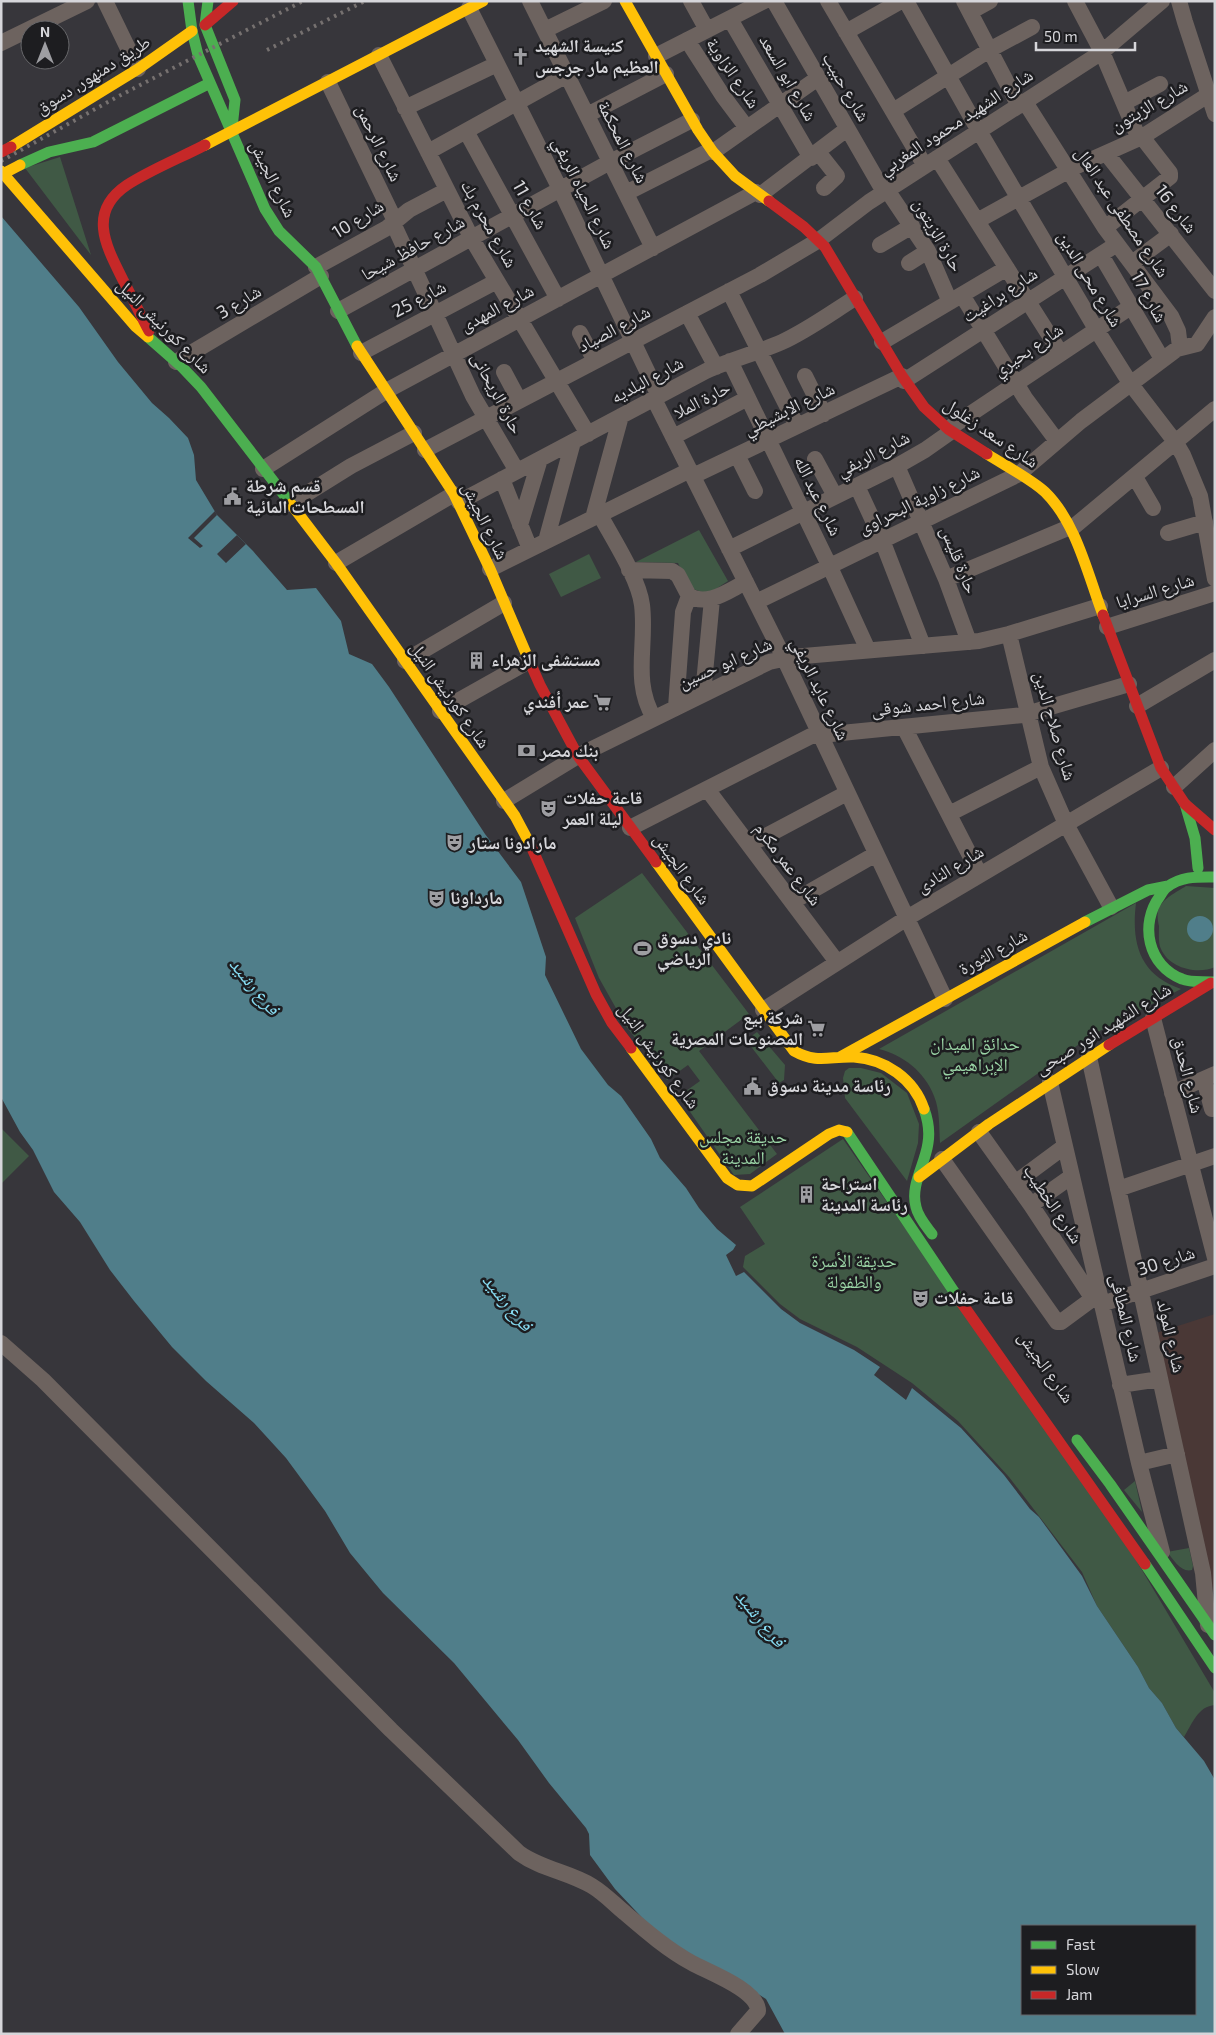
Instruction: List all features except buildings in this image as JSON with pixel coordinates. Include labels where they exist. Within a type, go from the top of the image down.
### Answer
[{"type":"main road","name":"شارع الجيش","points":[[188,1],[192,31],[198,54],[270,219],[279,231],[319,272],[361,353],[457,498],[529,660],[552,709],[578,756],[763,1010],[789,1044],[801,1056],[816,1060],[866,1058],[880,1062],[904,1077],[913,1087],[923,1105],[929,1126],[927,1153],[915,1193],[917,1209],[937,1241]]},
{"type":"main road","name":"شارع الجيش","points":[[208,1],[205,25],[233,93],[235,108],[231,131]]},
{"type":"main road","points":[[205,25],[233,1]]},
{"type":"main road","name":"شارع سعد زغلول","points":[[625,1],[692,120],[712,151],[735,176],[819,240],[830,254],[903,379],[924,407],[950,430],[1020,474],[1044,491],[1054,502],[1071,528],[1161,768],[1185,804],[1215,830]]},
{"type":"main road","points":[[158,348],[106,246],[102,233],[102,218],[111,199],[127,185],[476,5]]},
{"type":"main road","name":"طريق دمنهور, دسوق","points":[[6,149],[138,69],[192,31]]},
{"type":"main road","points":[[1,173],[49,152],[93,142],[210,83]]},
{"type":"main road","name":"شارع كورنيش النيل","points":[[1,173],[124,314],[201,387],[336,563],[504,801],[533,849],[596,994],[612,1023],[727,1178],[734,1184],[742,1187],[752,1186],[829,1134],[839,1130]]},
{"type":"main road","points":[[1185,804],[1202,866],[1168,886],[1152,904],[1148,916],[1147,934],[1151,951],[1157,962],[1175,978],[1187,982],[1214,982]]},
{"type":"main road","points":[[1183,878],[1203,875],[1215,877]]},
{"type":"main road","name":"شارع الثورة","points":[[839,1058],[1111,906],[1148,890],[1168,886]]},
{"type":"main road","name":"شارع الشهيد انور صبحى","points":[[919,1177],[1050,1082],[1214,982]]},
{"type":"main road","name":"شارع الجيش","points":[[839,1130],[843,1130],[850,1136],[944,1279],[1126,1535],[1215,1668]]},
{"type":"main road","name":"شارع الجيش","points":[[1068,1429],[1110,1484],[1211,1630]]},
{"type":"street","points":[[1,43],[87,1]]},
{"type":"street","points":[[105,1],[138,69]]},
{"type":"street","name":"شارع المحكمة","points":[[530,1],[653,248]]},
{"type":"street","points":[[544,30],[604,1]]},
{"type":"street","points":[[691,1],[707,30]]},
{"type":"street","points":[[656,56],[764,1]]},
{"type":"street","name":"شارع حبيب","points":[[774,1],[847,129],[886,191]]},
{"type":"street","points":[[828,1],[893,111],[977,220],[1060,352]]},
{"type":"street","points":[[846,32],[901,1]]},
{"type":"street","name":"شارع محى الدين","points":[[906,1],[979,131],[1096,329],[1130,383],[1176,443],[1196,482],[1208,514],[1215,578]]},
{"type":"street","points":[[967,6],[990,1]]},
{"type":"street","points":[[1075,1],[1102,52],[1140,138],[1171,174],[1169,178],[1105,228]]},
{"type":"street","name":"شارع الشهيد محمود المغربي","points":[[819,240],[852,214],[886,191],[1102,52],[1162,1]]},
{"type":"street","points":[[1180,1],[1209,86],[1215,114]]},
{"type":"street","name":"شارع الحياه الريفي","points":[[476,5],[498,64],[602,275],[657,397]]},
{"type":"street","name":"شارع مصطفى عبد العال","points":[[967,6],[1022,104],[1068,170],[1105,228],[1171,316],[1178,331],[1180,347]]},
{"type":"street","name":"شارع ابو السعد","points":[[730,19],[780,105],[814,155],[837,176],[824,188]]},
{"type":"street","points":[[893,111],[991,49],[1032,27]]},
{"type":"street","name":"شارع الزاوية","points":[[687,40],[723,96],[747,128]]},
{"type":"street","name":"شارع محرم بك","points":[[379,55],[472,239],[588,434]]},
{"type":"street","points":[[405,108],[498,64]]},
{"type":"street","points":[[587,115],[666,74]]},
{"type":"street","points":[[428,152],[567,75]]},
{"type":"street","name":"شارع الزاوية","points":[[626,193],[712,151],[818,78]]},
{"type":"street","name":"شارع الرحمن","points":[[328,82],[394,222]]},
{"type":"street","points":[[1124,103],[1160,84]]},
{"type":"street","name":"شارع الزيتون","points":[[977,220],[1068,170],[1140,138],[1209,86]]},
{"type":"street","name":"شارع حافظ شيحا","points":[[338,311],[610,162],[692,120]]},
{"type":"street","name":"شارع المهدى","points":[[263,468],[386,391],[758,194],[814,155],[847,129]]},
{"type":"street","name":"شارع 11","points":[[466,131],[558,299]]},
{"type":"street","name":"شارع 16","points":[[1106,153],[1215,291]]},
{"type":"street","name":"شارع 10","points":[[319,272],[409,210],[447,190]]},
{"type":"street","name":"حارة الزيتون","points":[[886,191],[912,226],[956,298],[983,329],[1015,383],[1057,441]]},
{"type":"street","name":"حارة الريحانى","points":[[394,222],[473,396],[517,471]]},
{"type":"street","points":[[880,245],[912,226]]},
{"type":"street","points":[[1132,263],[1171,234]]},
{"type":"street","name":"شارع الصياد","points":[[425,450],[729,291],[819,240]]},
{"type":"street","name":"شارع براغيت","points":[[903,379],[1117,244]]},
{"type":"street","points":[[909,263],[928,251]]},
{"type":"street","name":"شارع 17","points":[[1101,254],[1162,360]]},
{"type":"street","points":[[882,342],[1007,268]]},
{"type":"street","name":"شارع 3","points":[[176,362],[319,272]]},
{"type":"street","name":"شارع 25","points":[[361,353],[496,281]]},
{"type":"street","points":[[729,291],[798,426]]},
{"type":"street","name":"شارع البلديه","points":[[336,563],[457,498],[502,480],[723,364],[795,335],[856,298]]},
{"type":"street","name":"شارع بحيري","points":[[950,430],[1060,352],[1132,306]]},
{"type":"street","name":"شارع عبد الله","points":[[687,313],[748,398],[804,512],[868,650]]},
{"type":"street","name":"شارع زاوية البحراوى","points":[[756,602],[1020,474],[1057,441],[1130,383],[1180,347],[1197,344],[1215,317]]},
{"type":"street","points":[[580,333],[595,361]]},
{"type":"street","points":[[504,372],[519,400]]},
{"type":"street","points":[[805,376],[824,414]]},
{"type":"street","name":"شارع الابشيطي","points":[[490,569],[596,516],[691,473],[738,455],[903,379]]},
{"type":"street","name":"شارع عايد الريفي","points":[[657,397],[673,437],[784,658],[945,999]]},
{"type":"street","name":"حارة الملا","points":[[673,437],[748,398]]},
{"type":"street","points":[[946,579],[1071,528],[1176,443],[1215,408]]},
{"type":"street","points":[[621,416],[596,516],[637,586],[642,605],[642,686],[644,700],[654,718]]},
{"type":"street","name":"شارع الريفي","points":[[729,549],[897,466],[925,450],[950,430]]},
{"type":"street","points":[[290,504],[350,466],[414,433]]},
{"type":"street","points":[[546,541],[572,442]]},
{"type":"street","points":[[738,455],[755,491]]},
{"type":"street","points":[[520,525],[540,459]]},
{"type":"street","points":[[815,459],[835,496]]},
{"type":"street","name":"حارة قليس","points":[[897,466],[946,579],[969,642]]},
{"type":"street","points":[[1135,477],[1153,508]]},
{"type":"street","points":[[502,480],[530,549]]},
{"type":"street","points":[[857,486],[882,540],[923,646]]},
{"type":"street","points":[[1168,533],[1208,514]]},
{"type":"street","points":[[629,570],[672,571],[678,575],[689,596],[703,600],[712,599],[746,582]]},
{"type":"street","name":"شارع السرايا","points":[[1108,627],[1215,593]]},
{"type":"street","points":[[676,707],[683,612],[689,596]]},
{"type":"street","points":[[703,694],[712,599]]},
{"type":"street","points":[[405,661],[504,603]]},
{"type":"street","name":"شارع ابو حسين","points":[[504,801],[578,756],[762,665],[784,658],[969,642],[1009,634],[1100,606]]},
{"type":"street","name":"شارع صلاح الدين","points":[[1009,634],[1041,767],[1066,824],[1111,906]]},
{"type":"street","points":[[440,711],[529,660]]},
{"type":"street","points":[[1137,706],[1215,660]]},
{"type":"street","name":"شارع احمد شوقى","points":[[630,828],[803,739],[820,734],[1028,714],[1129,684]]},
{"type":"street","points":[[904,727],[980,875]]},
{"type":"street","points":[[1174,788],[1215,750]]},
{"type":"street","points":[[948,814],[1041,767]]},
{"type":"street","name":"شارع النادى","points":[[763,1010],[907,918],[1161,768]]},
{"type":"street","name":"شارع عمر مكرم","points":[[707,789],[837,962]]},
{"type":"street","points":[[750,845],[847,793]]},
{"type":"street","points":[[792,902],[876,854]]},
{"type":"street","name":"شارع الحدق","points":[[1153,1018],[1215,1258]]},
{"type":"street","name":"شارع المولد","points":[[1089,1057],[1203,1573],[1211,1630]]},
{"type":"street","points":[[1172,1093],[1209,1077],[1212,1109]]},
{"type":"street","name":"شارع المطافى","points":[[1050,1082],[1098,1299],[1164,1562]]},
{"type":"street","name":"شارع الخطيب","points":[[979,1132],[1098,1299]]},
{"type":"street","points":[[1015,1183],[1065,1146]]},
{"type":"street","points":[[1118,1189],[1215,1156]]},
{"type":"street","name":"شارع 30","points":[[942,1159],[1057,1322],[1061,1322],[1098,1299],[1140,1291],[1215,1266]]},
{"type":"street","points":[[1032,1205],[1072,1176]]},
{"type":"street","points":[[1,1342],[43,1380],[391,1730],[519,1853],[536,1863],[594,1887],[665,1945],[694,1964],[725,1978],[751,1998],[758,2006],[758,2011],[738,2034]]},
{"type":"street","points":[[1120,1385],[1160,1379]]},
{"type":"street","points":[[1139,1463],[1177,1454]]},
{"type":"shaded area","points":[[1215,1314],[1215,1598],[1156,1333]]},
{"type":"green space","points":[[60,157],[91,255],[25,168]]},
{"type":"green space","points":[[699,530],[728,581],[708,594],[690,588],[678,563],[636,562]]},
{"type":"green space","points":[[589,554],[601,578],[561,597],[549,574]]},
{"type":"green space","name":"نادي دسوق الرياضي","points":[[642,873],[749,1014],[699,1051],[777,1154],[750,1174],[734,1175],[679,1096],[700,1081],[688,1065],[667,1080],[626,1026],[599,978],[575,918]]},
{"type":"green space","points":[[1186,886],[1215,888],[1215,967],[1200,970],[1184,968],[1170,961],[1160,947],[1158,911],[1162,903]]},
{"type":"green space","name":"حدائق الميدان الإبراهيمي","points":[[1136,903],[1135,932],[1141,956],[1156,975],[1167,983],[1181,989],[1092,1035],[940,1143],[937,1107],[934,1096],[925,1079],[905,1060],[879,1049]]},
{"type":"green space","points":[[757,1032],[785,1065],[784,1080],[779,1083],[746,1040]]},
{"type":"green space","points":[[849,1068],[861,1068],[881,1073],[907,1093],[919,1124],[918,1143],[907,1181],[845,1098],[843,1078],[845,1071]]},
{"type":"green space","points":[[1,1128],[29,1156],[1,1184]]},
{"type":"green space","name":"حديقة الأسرة والطفولة","points":[[843,1139],[1133,1555],[1215,1693],[1215,1705],[1209,1706],[1200,1712],[1184,1737],[1176,1728],[1162,1703],[1149,1688],[1138,1667],[1097,1606],[1082,1572],[1009,1477],[958,1421],[912,1383],[857,1347],[800,1319],[780,1304],[743,1267],[745,1256],[765,1244],[740,1207]]},
{"type":"green space","points":[[1135,1481],[1142,1512],[1124,1490]]},
{"type":"green space","points":[[1189,1548],[1193,1566],[1192,1570],[1184,1570],[1167,1552]]},
{"type":"water","name":"فرع رشيد","points":[[1,216],[79,307],[118,362],[152,403],[188,438],[194,455],[196,480],[217,515],[253,551],[287,590],[316,588],[341,621],[349,654],[372,664],[389,687],[485,834],[521,882],[546,957],[545,975],[581,1049],[608,1085],[621,1096],[651,1139],[660,1158],[686,1188],[699,1208],[717,1229],[736,1245],[726,1255],[736,1276],[744,1272],[781,1309],[800,1323],[854,1350],[880,1367],[874,1375],[906,1400],[912,1388],[961,1428],[1039,1517],[1082,1576],[1097,1606],[1138,1667],[1149,1688],[1162,1703],[1176,1728],[1204,1761],[1215,1780],[1215,2034],[785,2034],[766,1999],[666,1943],[615,1889],[590,1855],[589,1834],[586,1828],[549,1783],[518,1740],[454,1663],[383,1593],[350,1553],[325,1511],[286,1458],[254,1423],[206,1381],[172,1347],[134,1301],[110,1270],[80,1222],[54,1192],[33,1150],[20,1132],[1,1097]]},
{"type":"water","points":[[1200,916],[1209,920],[1213,929],[1209,938],[1200,942],[1191,938],[1187,929],[1191,920]]},
{"type":"pier","points":[[215,511],[217,515],[194,538],[203,546],[200,548],[188,538]]},
{"type":"pier","points":[[237,535],[246,544],[226,563],[217,554]]},
{"type":"railway","points":[[1,161],[117,97],[303,1]]},
{"type":"railway","points":[[267,50],[365,1]]},
{"type":"traffic: fast","points":[[188,1],[192,31],[198,55],[265,209],[279,231],[316,267],[357,346]]},
{"type":"traffic: fast","points":[[208,1],[205,25],[235,100],[232,128]]},
{"type":"traffic: fast","points":[[20,165],[49,152],[93,142],[210,83]]},
{"type":"traffic: fast","points":[[148,337],[181,366],[201,387],[291,504]]},
{"type":"traffic: fast","points":[[1185,804],[1195,838],[1198,868]]},
{"type":"traffic: fast","points":[[1213,982],[1186,980],[1170,973],[1155,954],[1150,943],[1149,931],[1154,907],[1166,888],[1184,879],[1215,877]]},
{"type":"traffic: fast","points":[[1085,922],[1148,890],[1168,886]]},
{"type":"traffic: fast","points":[[924,1109],[927,1117],[929,1139],[916,1183],[915,1199],[918,1214],[932,1234]]},
{"type":"traffic: fast","points":[[847,1132],[961,1302]]},
{"type":"traffic: fast","points":[[1077,1440],[1110,1484],[1215,1635]]},
{"type":"traffic: fast","points":[[1145,1564],[1215,1668]]},
{"type":"traffic: slow","points":[[205,145],[483,1]]},
{"type":"traffic: slow","points":[[625,1],[698,130],[713,152],[735,176],[769,201]]},
{"type":"traffic: slow","points":[[11,147],[138,69],[192,31]]},
{"type":"traffic: slow","points":[[1,175],[20,165]]},
{"type":"traffic: slow","points":[[1,171],[135,326],[148,337]]},
{"type":"traffic: slow","points":[[357,346],[454,494],[490,569],[528,658]]},
{"type":"traffic: slow","points":[[987,454],[1032,482],[1056,504],[1065,518],[1080,550],[1103,615]]},
{"type":"traffic: slow","points":[[291,504],[336,563],[515,816],[531,846]]},
{"type":"traffic: slow","points":[[656,862],[794,1051],[817,1058],[854,1057],[887,1066],[906,1080],[913,1088],[924,1109]]},
{"type":"traffic: slow","points":[[840,1057],[1085,922]]},
{"type":"traffic: slow","points":[[919,1177],[989,1124],[1109,1045]]},
{"type":"traffic: slow","points":[[631,1048],[727,1178],[738,1185],[752,1186],[829,1134],[839,1130],[847,1132]]},
{"type":"traffic: jam","points":[[205,25],[233,1]]},
{"type":"traffic: jam","points":[[149,331],[106,242],[104,218],[107,206],[115,195],[127,185],[205,145]]},
{"type":"traffic: jam","points":[[1,152],[11,147]]},
{"type":"traffic: jam","points":[[769,201],[804,227],[825,247],[902,376],[924,407],[948,429],[987,454]]},
{"type":"traffic: jam","points":[[1103,615],[1161,768],[1185,804],[1215,830]]},
{"type":"traffic: jam","points":[[528,658],[540,685],[578,756],[656,862]]},
{"type":"traffic: jam","points":[[531,846],[596,994],[612,1023],[631,1048]]},
{"type":"traffic: jam","points":[[1109,1045],[1211,983]]},
{"type":"traffic: jam","points":[[961,1302],[1145,1564]]},
{"type":"place","name":"كنيسة الشهيد العظيم مار جرجس","points":[[521,56]]},
{"type":"place","name":"قسم شرطة المسطحات المائية","points":[[232,496]]},
{"type":"place","name":"مستشفى الزهراء","points":[[477,660]]},
{"type":"place","name":"عمر أفندي","points":[[603,702]]},
{"type":"place","name":"بنك مصر","points":[[526,751]]},
{"type":"place","name":"قاعة حفلات ليلة العمر","points":[[549,808]]},
{"type":"place","name":"مارادونا ستار","points":[[455,843]]},
{"type":"place","name":"مارداونا","points":[[436,898]]},
{"type":"place","name":"نادي دسوق الرياضي","points":[[643,948]]},
{"type":"place","name":"شركة بيع المصنوعات المصرية","points":[[817,1028]]},
{"type":"place","name":"رئاسة مدينة دسوق","points":[[753,1086]]},
{"type":"place","name":"استراحة رئاسة المدينة","points":[[807,1194]]},
{"type":"place","name":"قاعة حفلات","points":[[920,1298]]},
{"type":"park label","name":"حديقة مجلس المدينة","points":[[743,1147]]}]
